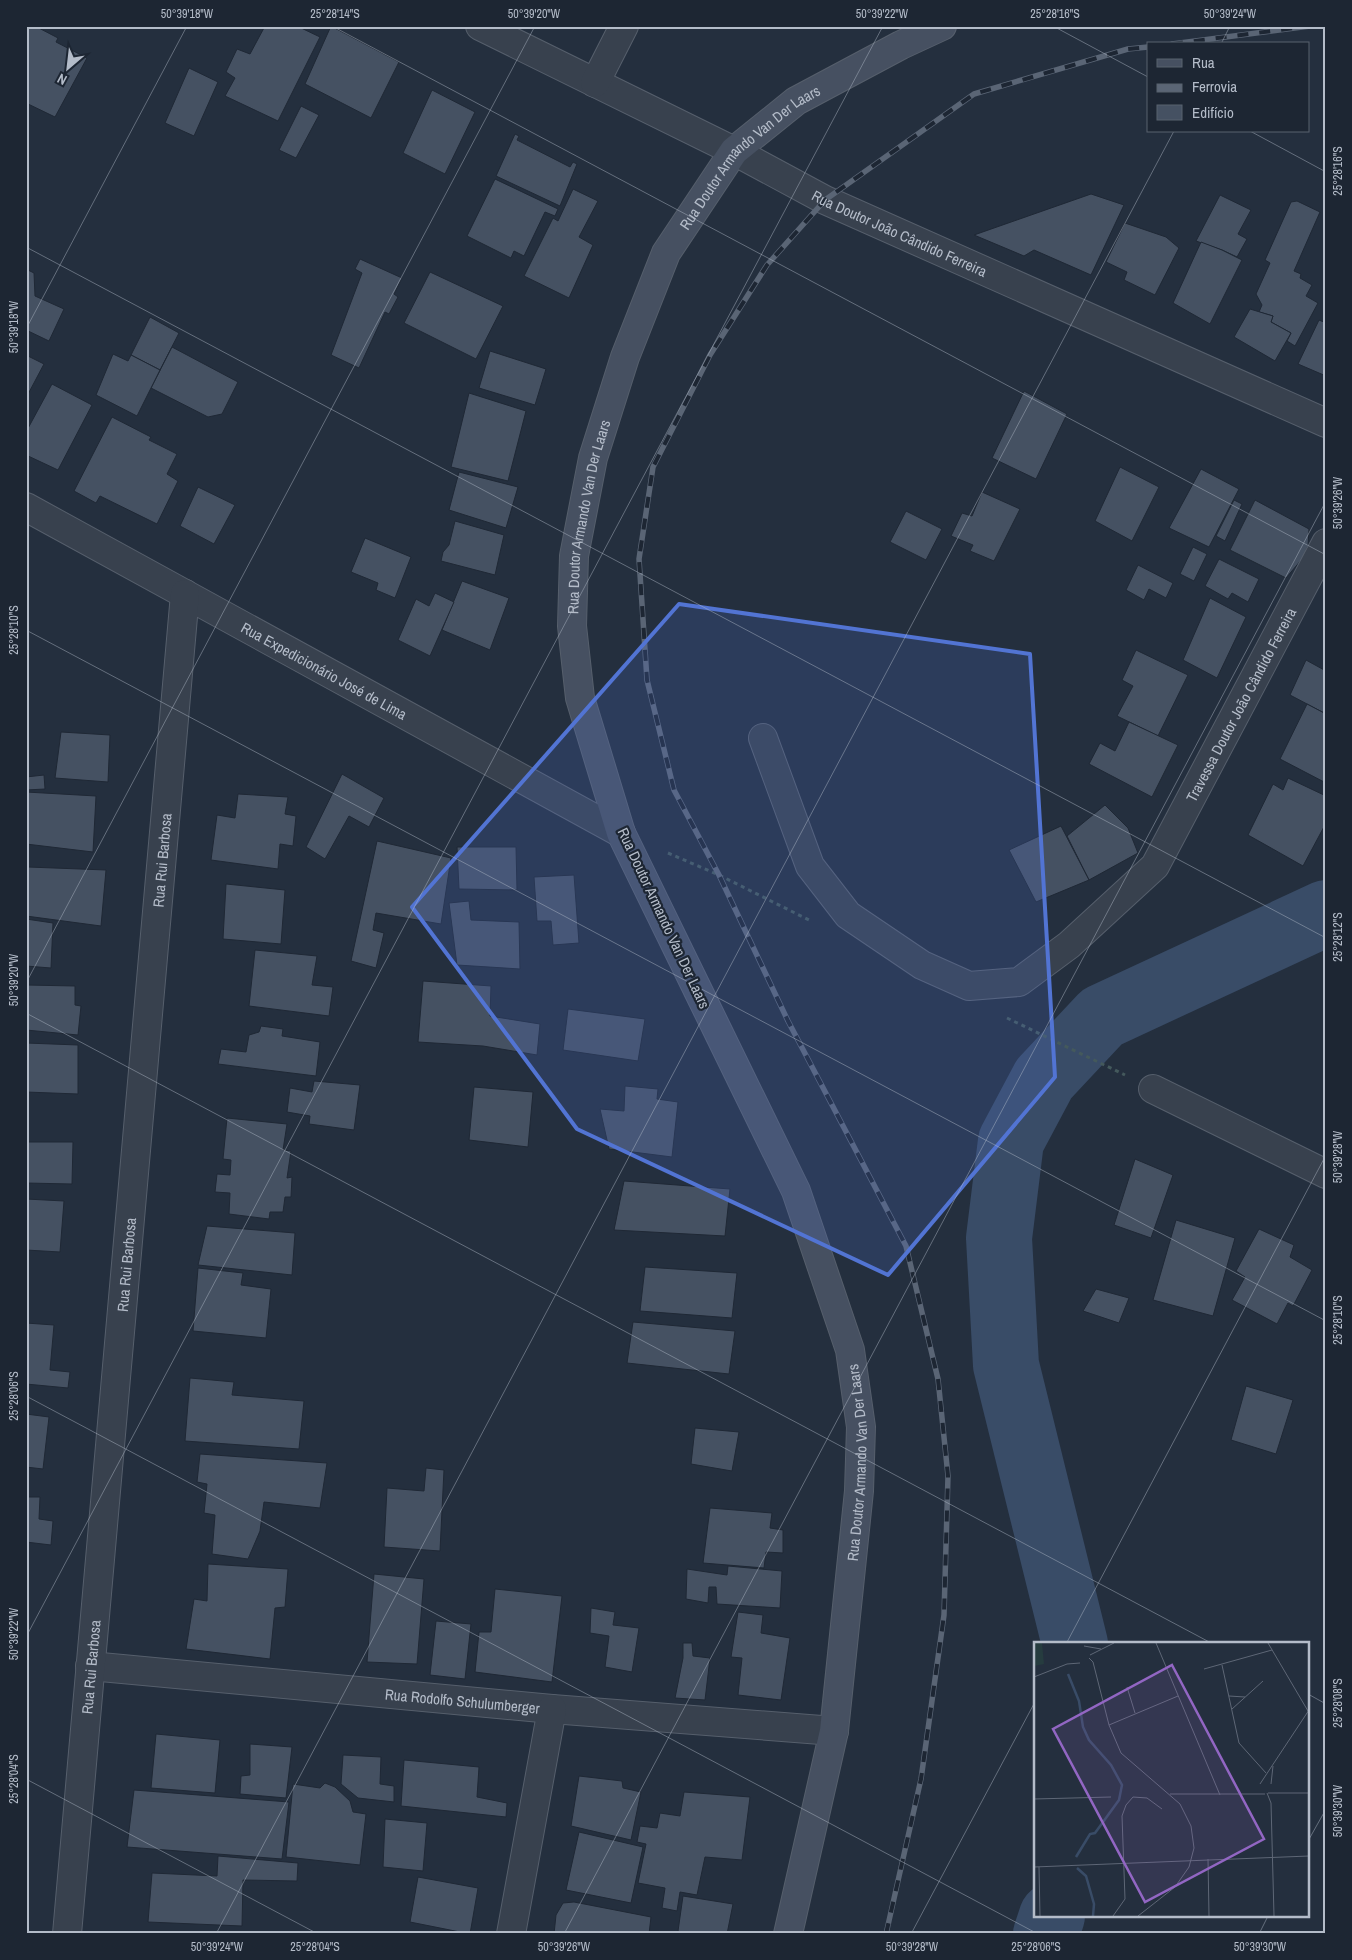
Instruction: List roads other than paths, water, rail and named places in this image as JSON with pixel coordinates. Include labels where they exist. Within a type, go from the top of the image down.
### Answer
[{"type":"main road","name":"Rua Doutor Armando Van Der Laars","points":[[788,1934],[834,1730],[859,1491],[861,1427],[850,1350],[796,1191],[621,833],[580,698],[572,626],[574,556],[593,458],[628,348],[666,253],[734,151],[796,101],[901,45],[942,26]]},
{"type":"street","name":"Rua Doutor João Cândido Ferreira","points":[[480,26],[734,151],[825,200],[1326,423]]},
{"type":"street","points":[[595,83],[624,26]]},
{"type":"street","name":"Rua Expedicionário José de Lima","points":[[26,507],[621,833]]},
{"type":"street","name":"Travessa Doutor João Cândido Ferreira","points":[[763,738],[810,866],[848,915],[922,965],[969,986],[1019,982],[1070,945],[1155,866],[1326,543]]},
{"type":"street","name":"Rua Rui Barbosa","points":[[67,1934],[185,594]]},
{"type":"street","points":[[1153,1089],[1326,1174]]},
{"type":"street","name":"Rua Rodolfo Schulumberger","points":[[90,1666],[552,1709],[834,1730]]},
{"type":"street","points":[[512,1934],[552,1709]]},
{"type":"waterway","points":[[1075,1642],[1006,1365],[999,1238],[1011,1141],[1044,1079],[1102,1017],[1326,913]]},
{"type":"waterway","points":[[1046,1934],[1051,1918]]},
{"type":"railway","points":[[1187,42],[1310,26]]},
{"type":"railway","points":[[886,1934],[921,1779],[944,1615],[948,1476],[938,1379],[906,1246],[788,1021],[719,875],[674,790],[647,680],[639,559],[653,467],[710,355],[767,265],[825,200],[974,94],[1128,49],[1147,47]]}]
